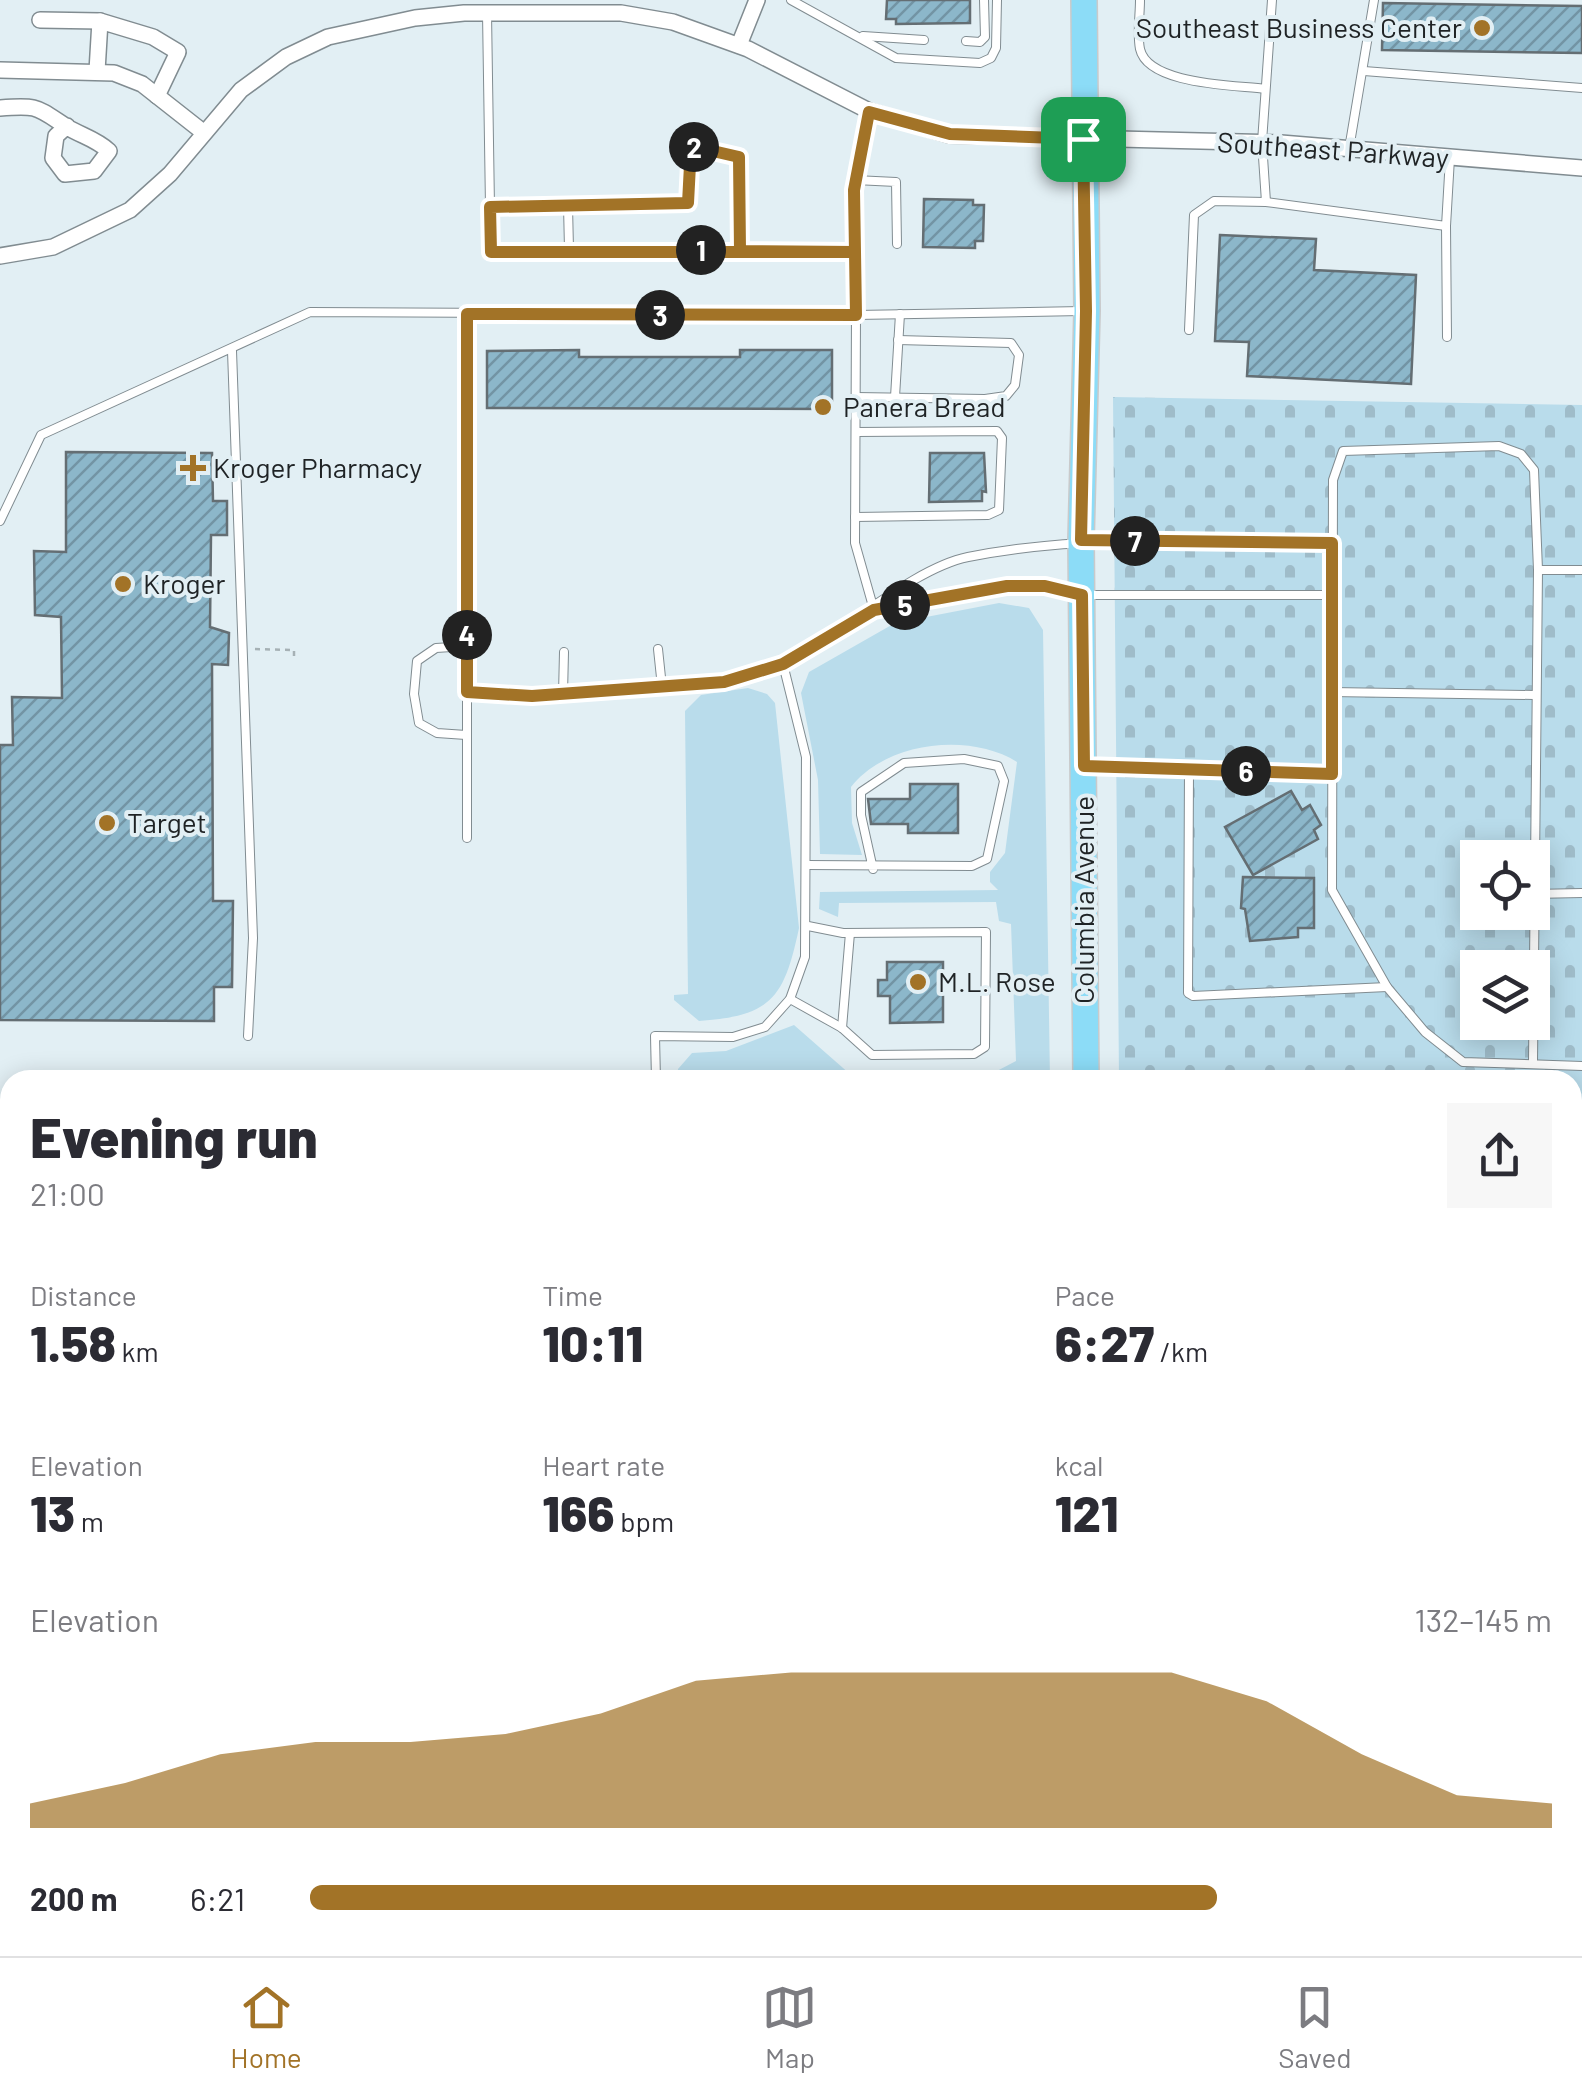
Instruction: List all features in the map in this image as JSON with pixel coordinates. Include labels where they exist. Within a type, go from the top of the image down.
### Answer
[{"type":"main road","name":"Columbia Avenue","points":[[1084,0],[1086,311],[1081,540],[1086,1070]]},
{"type":"street","points":[[740,46],[757,0]]},
{"type":"street","name":"Southeast Parkway","points":[[0,256],[53,247],[130,210],[170,174],[241,90],[286,57],[328,36],[415,18],[487,13],[620,13],[673,22],[740,46],[869,112],[950,134],[1262,142],[1582,168]]},
{"type":"street","points":[[40,20],[100,21],[152,37],[178,52],[158,96]]},
{"type":"street","points":[[97,70],[100,21]]},
{"type":"street","points":[[0,70],[97,70],[142,84],[203,132]]},
{"type":"street","points":[[0,108],[49,111],[67,126]]},
{"type":"street","points":[[856,315],[855,180],[869,112]]},
{"type":"lane","points":[[791,0],[896,58],[980,63],[992,58],[996,48],[997,0]]},
{"type":"lane","points":[[966,42],[985,37],[984,0]]},
{"type":"lane","points":[[1140,0],[1140,50],[1149,63],[1188,80],[1266,89]]},
{"type":"lane","points":[[1266,202],[1262,142],[1272,0]]},
{"type":"lane","points":[[1349,149],[1374,0]]},
{"type":"lane","points":[[487,13],[491,252],[855,252]]},
{"type":"lane","points":[[858,36],[924,40]]},
{"type":"lane","points":[[1364,71],[1582,88]]},
{"type":"lane","points":[[490,207],[688,203],[691,146],[739,157],[740,251]]},
{"type":"lane","points":[[1447,337],[1450,158]]},
{"type":"lane","points":[[855,180],[896,182],[897,244]]},
{"type":"lane","points":[[1189,330],[1194,215],[1214,201],[1266,202],[1446,226]]},
{"type":"lane","points":[[568,206],[569,249]]},
{"type":"lane","points":[[0,521],[40,434],[232,351],[310,312],[856,315],[1086,311]]},
{"type":"lane","points":[[467,314],[468,838]]},
{"type":"lane","points":[[895,398],[900,314]]},
{"type":"lane","points":[[856,315],[855,544],[874,610]]},
{"type":"lane","points":[[856,397],[1006,396],[1015,384],[1019,355],[1011,343],[898,340]]},
{"type":"lane","points":[[232,351],[253,938],[248,1036]]},
{"type":"lane","points":[[855,517],[988,515],[999,510],[1002,438],[997,431],[856,432]]},
{"type":"lane","points":[[1533,840],[1538,570],[1534,470],[1521,454],[1499,446],[1343,451],[1333,480],[1332,890],[1388,987],[1425,1032],[1462,1062],[1582,1066]]},
{"type":"lane","points":[[467,692],[563,694],[724,682],[783,664],[907,586],[964,558],[1081,540],[1332,543]]},
{"type":"lane","points":[[1538,570],[1582,570]]},
{"type":"lane","points":[[874,610],[1007,586],[1045,586],[1082,595],[1331,595]]},
{"type":"lane","points":[[466,735],[437,733],[419,723],[414,694],[416,661],[436,648],[467,646]]},
{"type":"lane","points":[[658,648],[662,686]]},
{"type":"lane","points":[[563,694],[564,652]]},
{"type":"lane","points":[[656,1070],[656,1036],[733,1037],[766,1027],[790,999],[805,957],[806,757],[783,664]]},
{"type":"lane","points":[[1332,692],[1534,694]]},
{"type":"lane","points":[[807,865],[873,868],[972,866],[987,859],[1004,781],[998,766],[964,759],[904,763],[861,792],[860,814],[873,868]]},
{"type":"lane","points":[[1084,766],[1332,774]]},
{"type":"lane","points":[[1189,770],[1188,993],[1193,996],[1388,987]]},
{"type":"lane","points":[[1550,894],[1582,893]]},
{"type":"lane","points":[[790,999],[842,1028],[872,1055],[974,1054],[985,1047],[986,932],[850,932],[808,926]]},
{"type":"lane","points":[[1532,1062],[1533,930]]},
{"type":"lane","points":[[842,1028],[850,932]]},
{"type":"path","points":[[245,649],[294,650],[294,660]]},
{"type":"green space","points":[[1113,397],[1582,405],[1582,1070],[1119,1070]]},
{"type":"green space","points":[[999,603],[1029,608],[1043,630],[1050,1070],[999,1070],[1016,1061],[1011,924],[999,921],[996,902],[839,903],[838,917],[819,909],[820,892],[998,890],[990,882],[990,872],[1005,853],[1017,762],[976,747],[929,746],[906,751],[866,772],[851,787],[852,823],[862,855],[820,854],[818,780],[801,693],[809,672],[895,623]]},
{"type":"green space","points":[[748,688],[767,694],[775,703],[799,928],[787,972],[770,999],[743,1014],[699,1021],[674,1000],[674,995],[688,994],[685,711],[701,695]]},
{"type":"green space","points":[[794,1025],[845,1070],[678,1070],[692,1053],[726,1051]]},
{"type":"building","points":[[887,0],[970,0],[970,23],[896,24],[896,19],[886,19]]},
{"type":"building","name":"Southeast Business Center","points":[[1383,3],[1582,6],[1582,53],[1382,50]]},
{"type":"building","points":[[924,199],[973,200],[973,205],[984,205],[983,241],[975,241],[975,248],[923,247]]},
{"type":"building","points":[[1220,235],[1316,239],[1314,270],[1416,275],[1411,384],[1247,376],[1249,342],[1215,341]]},
{"type":"building","points":[[579,350],[579,357],[740,357],[740,350],[832,350],[832,409],[487,408],[487,351]]},
{"type":"building","name":"Target","points":[[66,452],[212,453],[213,501],[227,501],[227,535],[211,535],[210,627],[229,633],[228,665],[212,664],[213,901],[233,901],[232,987],[214,987],[214,1021],[0,1020],[0,745],[13,745],[12,697],[62,698],[61,617],[35,615],[34,551],[66,552]]},
{"type":"building","points":[[930,453],[984,453],[986,492],[982,491],[982,501],[929,502]]},
{"type":"building","points":[[910,784],[958,784],[958,833],[908,833],[908,824],[871,824],[868,799],[910,799]]},
{"type":"building","points":[[1291,791],[1302,810],[1310,805],[1321,825],[1314,830],[1318,839],[1253,875],[1225,827]]},
{"type":"building","points":[[1243,877],[1314,878],[1314,928],[1298,928],[1298,937],[1250,941],[1245,909],[1241,908]]},
{"type":"building","points":[[887,962],[943,962],[943,1022],[890,1023],[890,996],[878,996],[878,980],[887,980]]},
{"type":"place","name":"Southeast Business Center","points":[[1482,28]]},
{"type":"place","name":"Panera Bread","points":[[823,407]]},
{"type":"place","name":"Kroger Pharmacy","points":[[193,468]]},
{"type":"place","name":"Kroger","points":[[123,584]]},
{"type":"place","name":"Target","points":[[107,823]]},
{"type":"place","name":"M.L. Rose","points":[[918,982]]},
{"type":"route","points":[[1083,139],[950,134],[869,112],[854,190],[855,252],[491,252],[490,207],[688,203],[691,146],[739,157],[740,251],[855,252],[856,315],[467,314],[467,692],[532,696],[724,682],[783,664],[874,610],[945,600],[979,588],[1045,586],[1082,595],[1084,766],[1332,774],[1332,543],[1081,540],[1086,311],[1083,139]]}]
